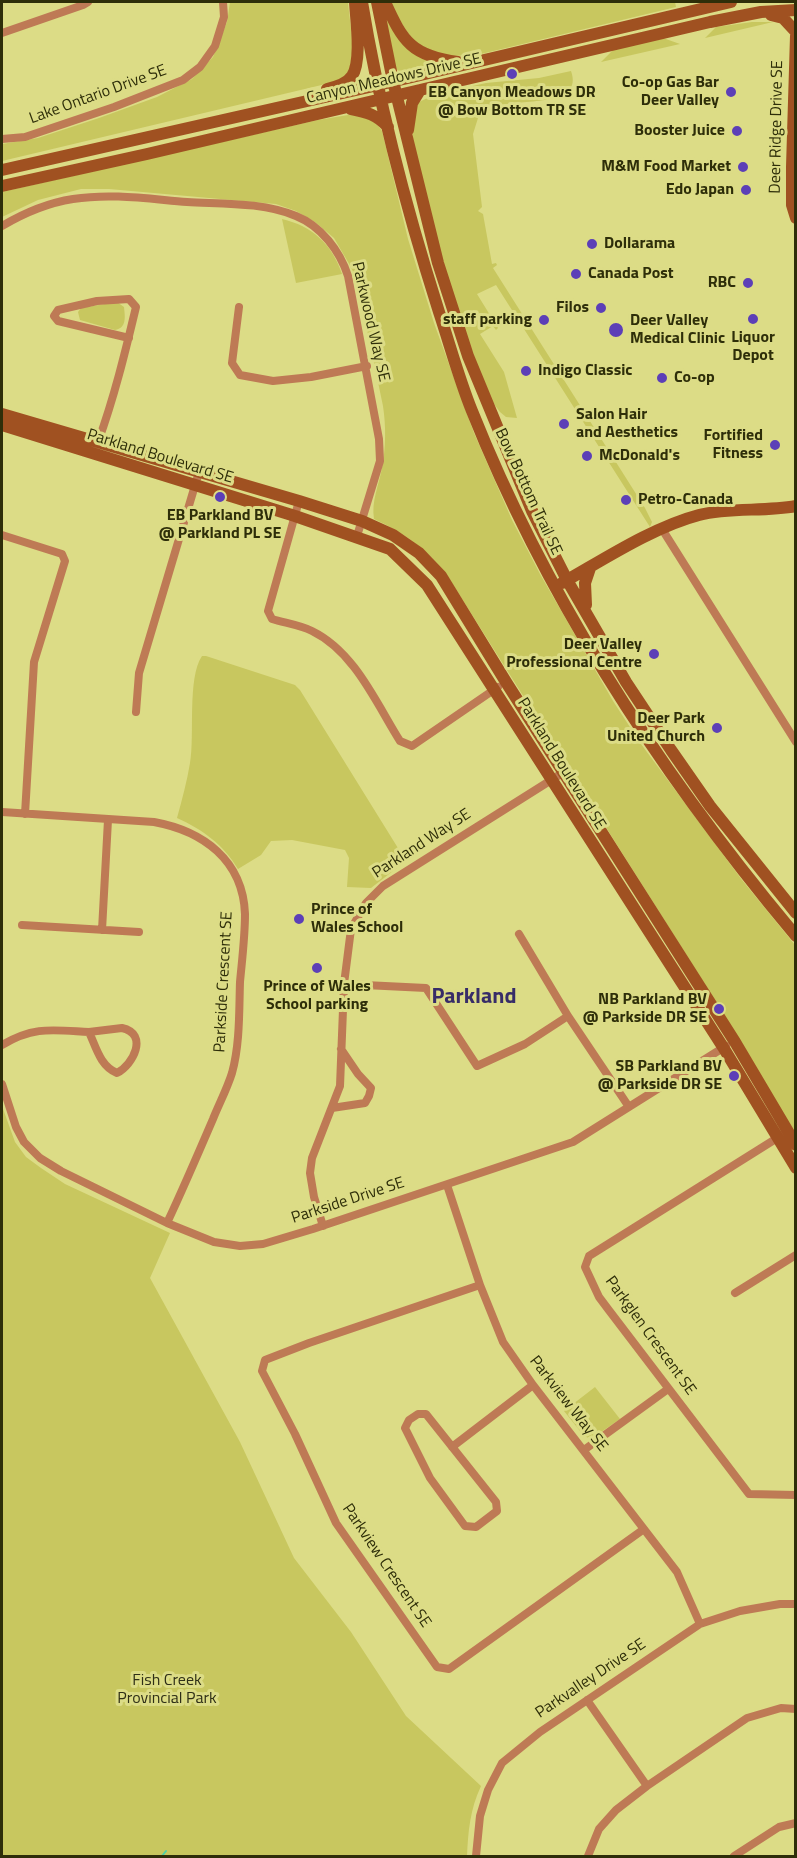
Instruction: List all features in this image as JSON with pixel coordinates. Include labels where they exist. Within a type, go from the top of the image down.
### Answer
[{"type":"street","points":[[2,33],[88,2]]},
{"type":"street","name":"Lake Ontario Drive SE","points":[[2,139],[25,137],[114,107],[183,80],[200,67],[215,46],[224,17],[223,2]]},
{"type":"street","points":[[294,103],[342,84],[352,77],[356,66],[357,46],[355,2]]},
{"type":"street","name":"Bow Bottom Trail SE","points":[[362,2],[381,99],[417,242],[471,410],[494,462],[555,586],[604,675],[678,786],[795,936]]},
{"type":"street","name":"Bow Bottom Trail SE","points":[[377,2],[396,95],[438,263],[468,356],[532,511],[567,580],[626,682],[710,806],[795,913]]},
{"type":"street","points":[[385,2],[408,44],[432,57],[468,63]]},
{"type":"street","name":"Canyon Meadows Drive SE","points":[[2,170],[731,2]]},
{"type":"street","name":"Canyon Meadows Drive SE","points":[[2,186],[699,25],[761,12],[795,10]]},
{"type":"street","points":[[761,12],[783,18],[795,34]]},
{"type":"street","name":"Deer Ridge Drive SE","points":[[795,34],[792,166],[792,206],[795,218]]},
{"type":"street","points":[[407,140],[412,103],[420,90]]},
{"type":"street","points":[[347,108],[369,112],[388,128]]},
{"type":"street","name":"Parkwood Way SE","points":[[2,226],[24,213],[50,204],[98,196],[269,208],[296,216],[316,228],[328,240],[345,268],[367,366],[379,438],[380,461],[357,537]]},
{"type":"street","points":[[98,442],[129,338],[136,307],[129,299],[97,302],[58,310],[54,316],[58,321],[129,338]]},
{"type":"street","points":[[239,307],[232,363],[240,375],[273,381],[311,377],[367,366]]},
{"type":"street","name":"Parkland Boulevard SE","points":[[2,414],[362,521],[393,535],[419,553],[441,576],[735,1042],[783,1134],[795,1168]]},
{"type":"street","name":"Parkland Boulevard SE","points":[[2,425],[295,516],[390,549],[427,585],[723,1047],[783,1134],[795,1145]]},
{"type":"street","points":[[136,712],[139,673],[199,472]]},
{"type":"street","points":[[299,501],[268,611],[272,619],[312,631],[339,648],[352,663],[400,741],[412,746],[506,682]]},
{"type":"street","points":[[555,586],[662,529],[701,514],[795,506]]},
{"type":"street","points":[[662,529],[795,742]]},
{"type":"street","points":[[2,535],[62,554],[65,561],[34,662],[25,814]]},
{"type":"street","points":[[588,613],[584,593],[590,568]]},
{"type":"street","name":"Parkland Way SE","points":[[323,1226],[314,1197],[310,1173],[312,1158],[340,1086],[344,984],[351,929],[373,895],[403,872],[564,772]]},
{"type":"street","name":"Parkside Crescent SE","points":[[2,812],[154,822],[174,826],[196,835],[209,844],[233,871],[241,889],[245,913],[236,1049],[232,1074],[167,1223]]},
{"type":"street","points":[[102,930],[108,820]]},
{"type":"street","points":[[22,924],[140,932]]},
{"type":"street","points":[[519,934],[568,1016],[629,1107]]},
{"type":"street","points":[[344,984],[426,988],[477,1066],[525,1044],[568,1016]]},
{"type":"street","points":[[2,1045],[19,1034],[34,1030],[88,1032],[122,1028],[131,1030],[136,1035],[137,1043],[130,1062],[124,1070],[117,1074],[109,1070],[102,1062],[88,1032]]},
{"type":"street","name":"Parkside Drive SE","points":[[2,1084],[16,1127],[24,1142],[40,1158],[61,1171],[167,1223],[214,1242],[240,1246],[263,1244],[323,1226],[573,1142],[723,1047],[735,1042]]},
{"type":"street","points":[[332,1108],[365,1103],[371,1088],[341,1049]]},
{"type":"street","name":"Parkglen Crescent SE","points":[[783,1134],[589,1256],[585,1267],[599,1296],[749,1494],[795,1495]]},
{"type":"street","name":"Parkview Way SE","points":[[447,1185],[480,1285],[502,1342],[532,1385],[677,1572],[700,1624]]},
{"type":"street","points":[[735,1293],[795,1255]]},
{"type":"street","name":"Parkview Crescent SE","points":[[480,1285],[265,1360],[262,1371],[295,1434],[336,1524],[437,1667],[449,1669],[644,1529]]},
{"type":"street","points":[[452,1447],[532,1385]]},
{"type":"street","points":[[584,1450],[668,1389]]},
{"type":"street","points":[[418,1414],[426,1414],[452,1447],[496,1502],[497,1511],[476,1527],[465,1526],[430,1478],[405,1428],[409,1420],[418,1414]]},
{"type":"street","name":"Parkvalley Drive SE","points":[[476,1857],[480,1816],[488,1790],[502,1763],[540,1732],[700,1624],[740,1611],[780,1604],[795,1604]]},
{"type":"street","points":[[586,1700],[646,1786]]},
{"type":"street","points":[[588,1857],[599,1829],[616,1810],[646,1786],[747,1718],[781,1708],[795,1709]]},
{"type":"street","points":[[734,1857],[779,1827],[795,1823]]},
{"type":"green space","points":[[230,2],[348,2],[352,52],[349,71],[344,77],[330,83],[2,161],[2,144],[38,138],[99,118],[157,97],[192,79],[213,57],[227,22]]},
{"type":"green space","points":[[388,2],[675,2],[676,7],[481,54],[454,56],[440,55],[414,42]]},
{"type":"green space","points":[[384,9],[433,62],[432,64],[400,72],[396,69]]},
{"type":"green space","points":[[752,22],[773,22],[705,38],[716,27]]},
{"type":"green space","points":[[663,38],[680,44],[601,62],[614,49]]},
{"type":"green space","points":[[571,71],[573,83],[569,91],[560,96],[503,105],[478,118],[473,134],[482,207],[478,211],[483,214],[492,264],[497,265],[493,268],[645,508],[652,522],[650,527],[496,285],[477,294],[498,328],[496,330],[493,326],[480,334],[504,372],[517,418],[506,417],[488,396],[447,279],[415,152],[411,125],[419,102],[436,94],[486,83],[539,78]]},
{"type":"green space","points":[[348,115],[368,119],[376,123],[382,131],[408,239],[434,323],[474,433],[512,520],[540,574],[613,701],[641,744],[742,880],[795,945],[795,1135],[745,1048],[447,575],[414,542],[374,519],[374,499],[384,452],[383,406],[356,277],[334,238],[315,222],[296,211],[276,204],[109,189],[81,189],[38,200],[2,217],[2,192]]},
{"type":"green space","points":[[282,219],[303,226],[320,238],[333,254],[342,274],[296,283]]},
{"type":"green space","points":[[117,302],[124,307],[125,315],[122,327],[119,329],[115,330],[80,320],[78,312],[81,308]]},
{"type":"green space","points":[[202,656],[295,685],[300,690],[406,861],[371,888],[347,887],[349,858],[345,850],[292,840],[271,841],[261,855],[238,869],[226,852],[212,839],[177,818],[190,763],[194,678]]},
{"type":"green space","name":"Fish Creek Provincial Park","points":[[2,1106],[15,1142],[26,1157],[65,1184],[170,1233],[150,1278],[240,1442],[294,1558],[351,1632],[406,1716],[481,1786],[470,1821],[467,1856],[2,1856]]},
{"type":"green space","points":[[595,1387],[620,1419],[591,1439],[584,1436],[564,1411]]},
{"type":"waterway","points":[[162,1856],[166,1851]]},
{"type":"place","name":"EB Canyon Meadows DR @ Bow Bottom TR SE","points":[[512,74]]},
{"type":"place","name":"Co-op Gas Bar Deer Valley","points":[[731,92]]},
{"type":"place","name":"Booster Juice","points":[[737,131]]},
{"type":"place","name":"M&M Food Market","points":[[743,167]]},
{"type":"place","name":"Edo Japan","points":[[746,190]]},
{"type":"place","name":"Dollarama","points":[[592,244]]},
{"type":"place","name":"Canada Post","points":[[576,274]]},
{"type":"place","name":"RBC","points":[[748,283]]},
{"type":"place","name":"Filos","points":[[601,308]]},
{"type":"place","name":"Liquor Depot","points":[[753,319]]},
{"type":"place","name":"staff parking","points":[[544,320]]},
{"type":"place","name":"Deer Valley Medical Clinic","points":[[616,330]]},
{"type":"place","name":"Indigo Classic","points":[[526,371]]},
{"type":"place","name":"Co-op","points":[[662,378]]},
{"type":"place","name":"Salon Hair and Aesthetics","points":[[564,424]]},
{"type":"place","name":"Fortified Fitness","points":[[775,445]]},
{"type":"place","name":"McDonald's","points":[[587,456]]},
{"type":"place","name":"EB Parkland BV @ Parkland PL SE","points":[[220,497]]},
{"type":"place","name":"Petro-Canada","points":[[626,500]]},
{"type":"place","name":"Deer Valley Professional Centre","points":[[654,654]]},
{"type":"place","name":"Deer Park United Church","points":[[717,728]]},
{"type":"place","name":"Prince of Wales School","points":[[299,919]]},
{"type":"place","name":"Prince of Wales School parking","points":[[317,968]]},
{"type":"place","name":"NB Parkland BV @ Parkside DR SE","points":[[719,1009]]},
{"type":"place","name":"SB Parkland BV @ Parkside DR SE","points":[[734,1076]]},
{"type":"district","name":"Parkland","points":[[474,998]]}]
